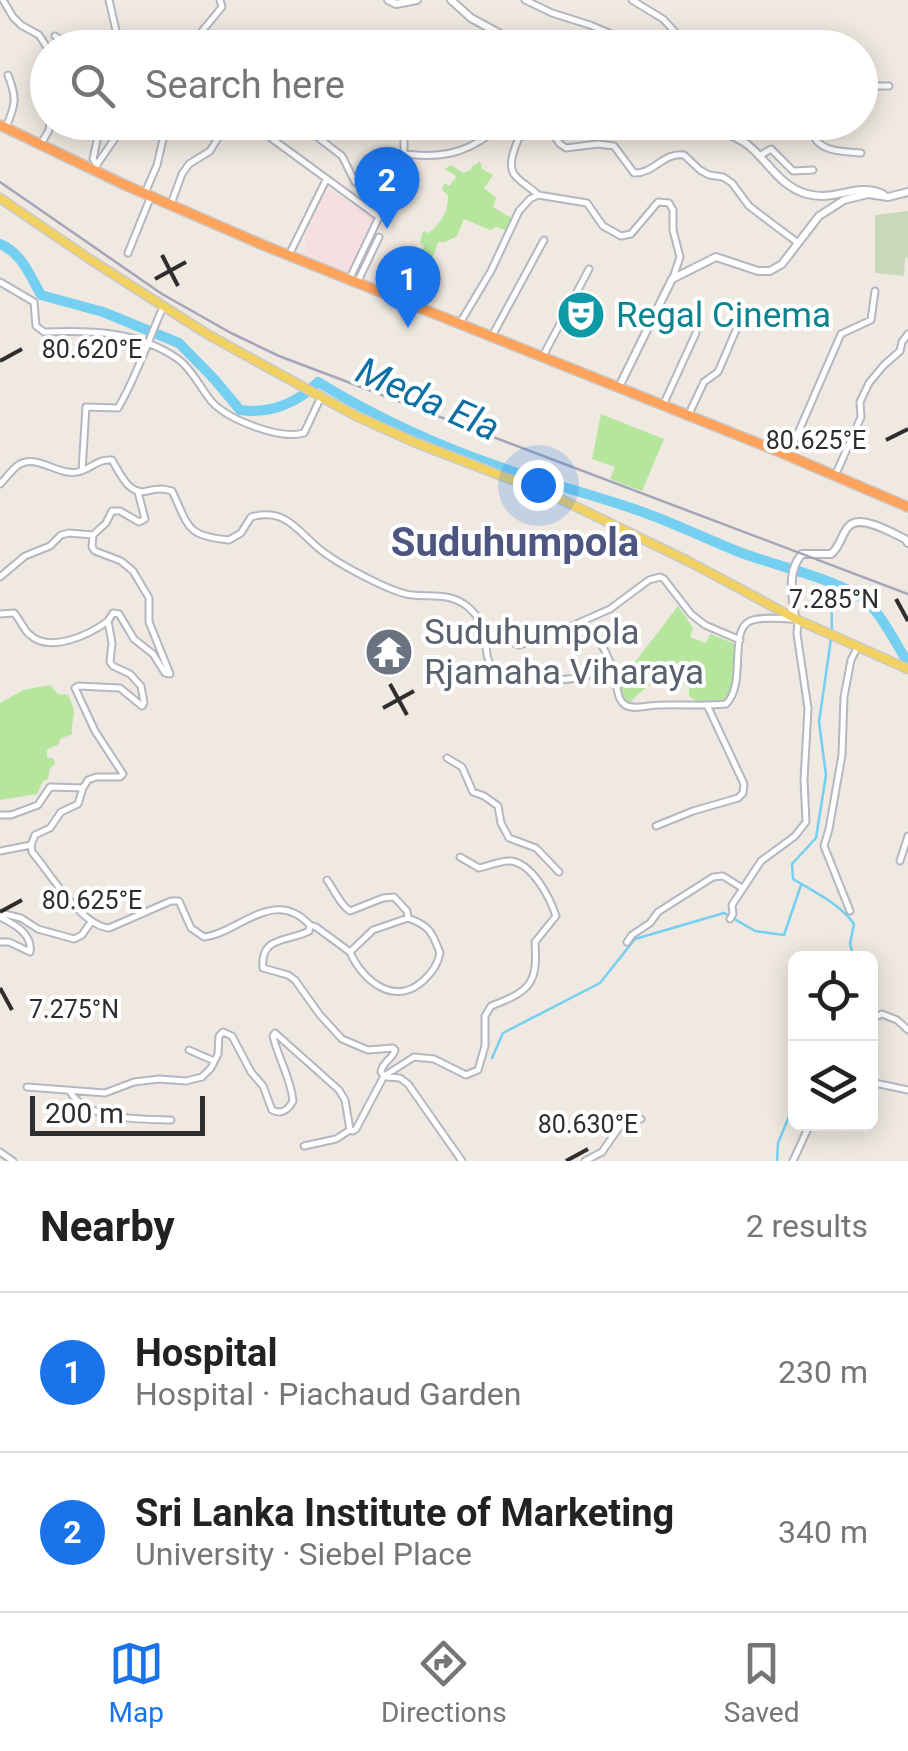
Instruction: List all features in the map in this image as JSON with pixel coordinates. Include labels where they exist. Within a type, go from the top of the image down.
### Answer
[{"type":"highway","points":[[3,126],[30,139]]},
{"type":"highway","points":[[32,140],[288,256],[620,387],[908,507]]},
{"type":"main road","points":[[0,198],[163,307],[319,396],[391,432],[556,497],[826,634],[908,669]]},
{"type":"street","points":[[4,0],[20,25],[31,30]]},
{"type":"street","points":[[110,0],[116,30]]},
{"type":"street","points":[[203,30],[222,7],[220,0]]},
{"type":"street","points":[[388,0],[404,4],[417,0]]},
{"type":"street","points":[[451,0],[492,30]]},
{"type":"street","points":[[525,0],[604,30]]},
{"type":"street","points":[[632,0],[673,30]]},
{"type":"street","points":[[3,126],[14,108],[16,94],[8,74]]},
{"type":"street","points":[[878,86],[889,86]]},
{"type":"street","points":[[40,144],[43,140]]},
{"type":"street","points":[[95,167],[98,140]]},
{"type":"street","points":[[95,167],[114,140]]},
{"type":"street","points":[[128,253],[163,140]]},
{"type":"street","points":[[171,204],[182,174],[216,140]]},
{"type":"street","points":[[273,140],[379,218]]},
{"type":"street","points":[[321,140],[346,160],[355,182],[384,200]]},
{"type":"street","points":[[353,282],[404,154],[404,140]]},
{"type":"street","points":[[404,154],[428,157],[459,152],[483,140]]},
{"type":"street","points":[[519,140],[511,166],[514,176],[538,195],[587,203],[603,226],[621,236],[631,234],[658,202],[669,204],[673,210],[680,257],[620,387]]},
{"type":"street","points":[[557,140],[566,148],[614,146],[634,173],[642,174],[670,155],[684,155],[700,170],[732,183],[748,206],[798,242]]},
{"type":"street","points":[[740,140],[788,186],[806,194],[830,197],[871,189],[888,196]]},
{"type":"street","points":[[816,140],[825,148],[861,152]]},
{"type":"street","points":[[760,156],[772,149],[793,172],[813,170]]},
{"type":"street","points":[[288,256],[326,180]]},
{"type":"street","points":[[672,279],[716,257],[758,271],[770,271],[782,264],[819,216],[844,200],[908,192]]},
{"type":"street","points":[[460,323],[519,211],[538,195]]},
{"type":"street","points":[[353,282],[379,237]]},
{"type":"street","points":[[492,336],[544,240]]},
{"type":"street","points":[[543,356],[589,269]]},
{"type":"street","points":[[0,282],[34,302],[36,326],[44,332],[122,334],[148,340],[181,361],[215,405],[266,430],[294,436],[304,433],[319,396]]},
{"type":"street","points":[[788,456],[841,334],[870,320],[875,292]]},
{"type":"street","points":[[82,471],[86,408],[118,408],[133,382],[163,307]]},
{"type":"street","points":[[688,416],[704,382],[718,372],[736,330]]},
{"type":"street","points":[[663,405],[696,333]]},
{"type":"street","points":[[836,476],[861,418],[860,402],[869,383],[900,351],[908,334]]},
{"type":"street","points":[[0,484],[26,461],[61,472],[82,471],[104,459],[112,460],[131,489],[143,493],[158,487],[172,491],[190,529],[197,533],[229,540],[241,532],[251,517],[281,517],[295,525],[326,556],[411,596],[446,596],[466,605],[488,630],[519,645],[610,609],[660,577],[704,625],[740,640]]},
{"type":"street","points":[[0,614],[14,614],[30,635],[39,640],[66,642],[98,628],[116,612],[134,639],[154,654],[165,674],[170,674],[148,622],[149,598],[133,572],[92,547],[93,535],[112,511],[120,511],[139,522],[145,519],[138,492]]},
{"type":"street","points":[[731,917],[732,906],[760,861],[795,836],[806,822],[808,708],[791,573],[795,562],[802,554],[836,551],[848,526],[858,522],[874,524],[908,543]]},
{"type":"street","points":[[0,577],[25,556],[50,546],[61,535],[93,535]]},
{"type":"street","points":[[560,632],[583,632],[597,640],[608,653],[620,699],[626,706],[726,704],[737,688],[740,633],[749,621],[796,619]]},
{"type":"street","points":[[108,621],[110,662],[141,686],[144,703],[142,706],[120,688],[75,688],[95,731],[123,774],[88,780],[78,804],[60,812],[50,828],[35,835],[32,852],[92,922],[102,928],[171,901],[179,901],[191,928],[204,937],[214,936],[265,911],[285,910],[304,918],[350,952],[355,964],[371,980],[398,994],[412,990],[435,968],[440,953],[423,923],[408,918],[373,930],[350,952]]},
{"type":"street","points":[[488,630],[488,660],[494,670],[504,675],[580,678],[612,663]]},
{"type":"street","points":[[850,910],[824,846],[842,755],[844,697],[856,647]]},
{"type":"street","points":[[656,826],[743,794],[744,784],[707,705]]},
{"type":"street","points":[[447,758],[462,767],[473,792],[498,806],[508,838],[536,848],[559,872]]},
{"type":"street","points":[[0,815],[11,816],[38,805],[50,787],[84,788]]},
{"type":"street","points":[[900,862],[908,836]]},
{"type":"street","points":[[0,850],[31,846]]},
{"type":"street","points":[[304,1146],[356,1130],[384,1076],[414,1057],[434,1059],[466,1074],[478,1070],[485,1046],[486,1016],[492,1006],[520,994],[532,983],[537,964],[536,942],[556,916],[552,902],[525,867],[510,861],[479,868],[460,857]]},
{"type":"street","points":[[627,942],[658,912],[713,878],[723,876],[743,888]]},
{"type":"street","points":[[327,880],[350,911],[394,896],[408,918]]},
{"type":"street","points":[[0,915],[21,918],[38,929],[74,939],[92,922]]},
{"type":"street","points":[[0,915],[28,937],[32,945],[30,952],[0,942]]},
{"type":"street","points":[[310,925],[310,932],[304,935],[275,941],[264,953],[262,964],[268,971],[295,980],[342,1039],[368,1050],[393,1048],[394,1055],[382,1067],[384,1076]]},
{"type":"street","points":[[878,1016],[896,1020],[908,1030]]},
{"type":"street","points":[[28,1087],[106,1093],[123,1084],[159,1079],[186,1081],[212,1068],[219,1036],[228,1032],[263,1086],[272,1110],[284,1112],[293,1101],[292,1087],[275,1033],[339,1090],[346,1100],[350,1130]]},
{"type":"street","points":[[189,1050],[214,1061]]},
{"type":"street","points":[[384,1076],[400,1078],[408,1084],[462,1161]]},
{"type":"street","points":[[878,1084],[908,1090]]},
{"type":"street","points":[[70,1092],[79,1103],[112,1115],[171,1120]]},
{"type":"street","points":[[584,1161],[602,1152],[620,1126],[641,1119]]},
{"type":"street","points":[[792,1161],[807,1131]]},
{"type":"street","points":[[0,1152],[13,1161]]},
{"type":"shaded area","points":[[328,189],[377,219],[348,273],[300,258],[306,245],[305,235]]},
{"type":"green space","points":[[479,161],[481,168],[493,175],[484,188],[496,198],[493,207],[513,219],[508,231],[496,227],[490,230],[464,219],[457,236],[438,242],[431,262],[422,261],[423,231],[429,233],[443,216],[448,195],[442,190],[444,183],[450,186],[456,176],[445,169],[451,165],[463,173]]},
{"type":"green space","points":[[908,211],[904,276],[875,273],[875,215]]},
{"type":"green space","points":[[601,414],[664,439],[642,491],[610,479],[615,467],[592,459]]},
{"type":"green space","points":[[678,606],[693,628],[690,637],[706,643],[710,634],[736,646],[734,693],[729,701],[704,704],[689,696],[689,688],[680,681],[668,678],[649,686],[629,704],[619,695],[619,683]]},
{"type":"green space","points":[[50,685],[58,694],[68,695],[74,712],[72,734],[47,750],[47,758],[53,758],[55,764],[37,794],[0,800],[0,703],[23,690]]},
{"type":"waterway","name":"Meda Ela","points":[[0,244],[20,259],[41,295],[103,312],[179,343],[240,410],[282,406],[318,382],[385,419],[455,450],[647,514],[739,552],[846,589],[873,608],[908,663]]},
{"type":"waterway","points":[[831,584],[832,631]]},
{"type":"waterway","points":[[831,639],[819,722],[826,775],[816,838],[792,864],[793,879],[834,904],[854,924],[852,951]]},
{"type":"waterway","points":[[492,1058],[503,1033],[600,983],[635,939],[724,913],[755,931],[784,935],[801,885]]},
{"type":"waterway","points":[[777,1161],[778,1143],[788,1119]]},
{"type":"railway","points":[[0,182],[162,294],[279,356],[908,594]]},
{"type":"place","name":"Sri Lanka Institute of Marketing","points":[[387,229]]},
{"type":"place","name":"Regal Cinema","points":[[581,315]]},
{"type":"place","name":"Hospital","points":[[408,328]]},
{"type":"place","name":"Suduhumpola Rjamaha Viharaya","points":[[389,652]]},
{"type":"district","name":"Suduhumpola","points":[[515,542]]}]
